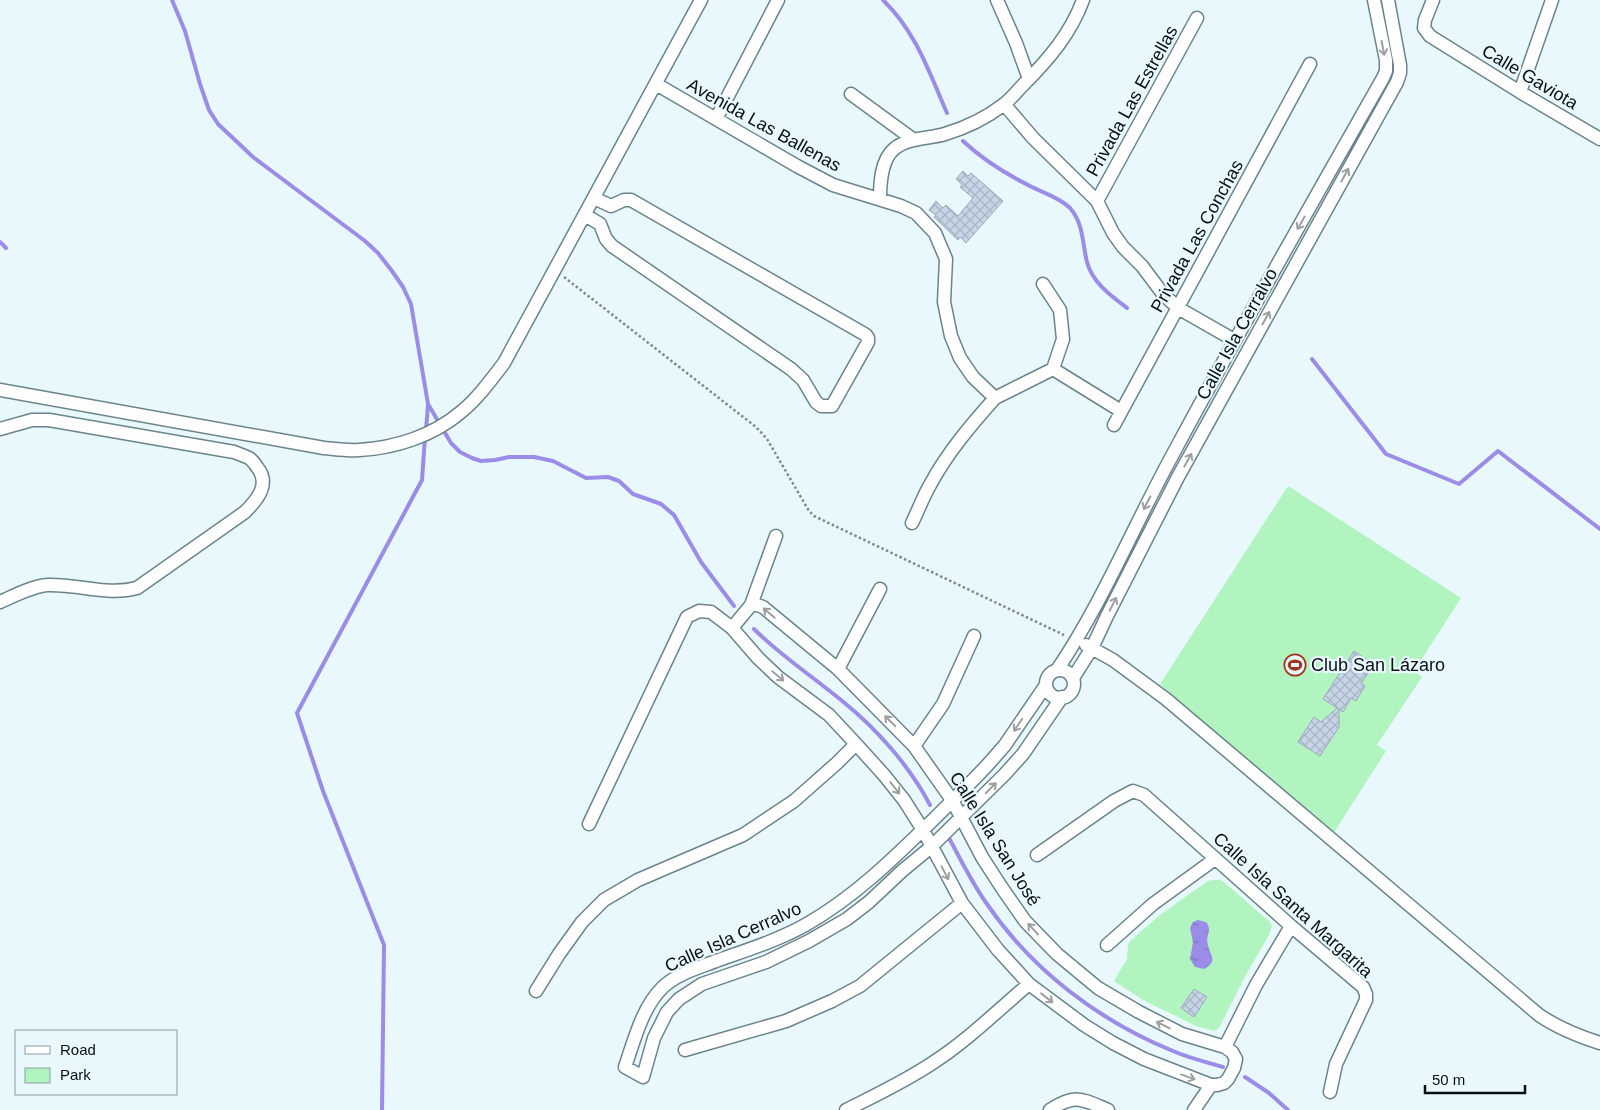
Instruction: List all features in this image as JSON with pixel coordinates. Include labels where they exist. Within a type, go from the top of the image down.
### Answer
[{"type":"street","points":[[0,390],[324,448],[357,451],[400,444],[429,433],[461,412],[482,391],[504,363],[701,0]]},
{"type":"street","points":[[716,119],[778,0]]},
{"type":"street","points":[[997,0],[1029,79]]},
{"type":"street","points":[[880,199],[880,182],[886,162],[893,149],[903,143],[945,134],[976,122],[1004,104],[1053,54],[1073,23],[1083,0]]},
{"type":"street","name":"Calle Isla Cerralvo","points":[[1058,670],[1077,640],[1164,470],[1234,340],[1383,78],[1386,70],[1386,60],[1374,0]]},
{"type":"street","name":"Calle Isla Cerralvo","points":[[1073,678],[1092,648],[1178,477],[1397,82],[1400,64],[1388,0]]},
{"type":"street","name":"Calle Gaviota","points":[[1433,0],[1424,28],[1430,36],[1600,139]]},
{"type":"street","points":[[1520,92],[1552,0]]},
{"type":"street","name":"Privada Las Estrellas","points":[[1097,201],[1197,18]]},
{"type":"street","name":"Privada Las Conchas","points":[[1114,425],[1310,64]]},
{"type":"street","name":"Avenida Las Ballenas","points":[[656,84],[796,166],[833,185],[901,206],[916,214],[935,233],[946,259],[944,302],[951,336],[960,358],[973,377],[995,398]]},
{"type":"street","points":[[851,94],[914,140]]},
{"type":"street","points":[[1004,104],[1034,138],[1097,201],[1113,233],[1142,266],[1163,294],[1178,308],[1234,340]]},
{"type":"street","points":[[585,215],[600,224],[606,239],[612,246],[791,369],[803,380],[816,402],[821,406],[832,406],[868,342],[866,334],[631,200],[624,200],[611,206],[594,198]]},
{"type":"street","points":[[912,524],[930,484],[974,420],[995,398],[1053,369],[1062,338],[1060,310],[1043,284]]},
{"type":"street","points":[[1053,369],[1122,411]]},
{"type":"street","points":[[0,429],[32,420],[49,420],[207,446],[234,452],[250,459],[260,471],[263,479],[263,489],[257,500],[245,512],[137,588],[115,592],[70,586],[46,586],[20,593],[0,602]]},
{"type":"street","points":[[732,628],[751,605],[776,536]]},
{"type":"street","points":[[838,669],[880,589]]},
{"type":"street","name":"Calle Isla San José","points":[[751,605],[763,608],[838,669],[914,746],[962,816],[982,857],[1002,888],[1025,920],[1057,954],[1098,988],[1139,1012],[1182,1034],[1225,1047]]},
{"type":"street","points":[[589,824],[687,617],[699,611],[711,612],[732,628],[758,658],[778,677],[829,716],[884,775],[904,800],[962,903],[998,950],[1029,984],[1084,1025],[1113,1043],[1144,1059],[1211,1085],[1224,1083],[1234,1068],[1236,1059],[1232,1052],[1225,1047],[1256,985],[1291,926]]},
{"type":"street","points":[[914,746],[944,704],[974,636]]},
{"type":"street","points":[[1077,640],[1120,665],[1166,699],[1539,1015],[1570,1033],[1600,1043]]},
{"type":"street","points":[[1058,670],[1064,670],[1073,678],[1072,690],[1068,695],[1062,697],[1051,695],[1046,685],[1049,675],[1058,670]]},
{"type":"street","name":"Calle Isla Cerralvo","points":[[1046,685],[1005,745],[977,778],[868,881],[840,903],[807,924],[775,940],[681,975],[662,988],[648,1007],[624,1067],[643,1077],[654,1038],[667,1012],[679,999],[702,984],[766,962],[810,941],[869,902],[902,871],[932,847],[1005,774],[1022,754],[1062,697]]},
{"type":"street","points":[[536,991],[558,954],[582,922],[604,900],[638,880],[743,835],[794,801],[856,744]]},
{"type":"street","name":"Calle Isla Santa Margarita","points":[[1037,855],[1114,801],[1133,791],[1139,792],[1363,987],[1366,1000],[1336,1064],[1330,1092]]},
{"type":"street","points":[[1107,945],[1153,904],[1215,859]]},
{"type":"street","points":[[685,1050],[786,1021],[832,1001],[860,986],[962,903]]},
{"type":"street","points":[[846,1110],[900,1084],[935,1062],[966,1039],[1029,984]]},
{"type":"street","points":[[1194,1110],[1211,1085]]},
{"type":"street","points":[[1050,1110],[1068,1100],[1076,1098],[1108,1110]]},
{"type":"path","points":[[555,270],[756,427],[766,439],[809,511],[814,516],[1077,640]]},
{"type":"green space","name":"Club San Lázaro","points":[[1288,486],[1461,598],[1414,671],[1422,677],[1377,745],[1386,751],[1333,834],[1160,684]]},
{"type":"green space","points":[[1212,880],[1221,880],[1225,883],[1269,921],[1272,926],[1219,1028],[1214,1031],[1196,1026],[1143,1000],[1114,981],[1127,959],[1130,941],[1161,914]]},
{"type":"water","points":[[1198,920],[1206,922],[1209,928],[1207,942],[1212,961],[1204,969],[1195,967],[1190,959],[1193,942],[1190,928],[1193,922]]},
{"type":"building","points":[[963,171],[968,176],[971,173],[1003,201],[966,243],[960,237],[958,240],[934,217],[936,215],[929,210],[936,201],[943,208],[946,205],[958,216],[973,198],[960,187],[962,185],[956,179]]},
{"type":"building","points":[[1354,651],[1374,664],[1361,684],[1365,686],[1356,701],[1351,698],[1343,712],[1339,709],[1339,727],[1320,756],[1298,742],[1314,717],[1321,722],[1337,708],[1323,699]]},
{"type":"building","points":[[1194,989],[1207,997],[1194,1017],[1181,1008]]},
{"type":"waterway","points":[[172,0],[185,31],[209,110],[218,124],[253,157],[365,241],[378,253],[403,287],[411,304],[428,404],[451,443],[460,452],[481,461],[509,457],[534,457],[553,461],[586,478],[608,477],[619,481],[633,494],[661,504],[674,515],[701,562],[734,606]]},
{"type":"waterway","points":[[883,0],[904,25],[921,53],[947,113]]},
{"type":"waterway","points":[[963,141],[1003,171],[1056,198],[1070,208],[1075,214],[1080,227],[1089,269],[1103,288],[1127,308]]},
{"type":"waterway","points":[[0,242],[6,248]]},
{"type":"waterway","points":[[1312,359],[1386,454],[1459,484],[1498,451],[1600,529]]},
{"type":"waterway","points":[[426,430],[428,405]]},
{"type":"waterway","points":[[382,1110],[384,945],[323,791],[297,713],[422,480],[425,437]]},
{"type":"waterway","points":[[754,629],[867,723],[902,762],[930,805]]},
{"type":"waterway","points":[[949,838],[976,888],[987,904],[1005,928],[1046,972],[1093,1009],[1119,1025],[1185,1056],[1223,1067]]},
{"type":"waterway","points":[[1245,1077],[1269,1093],[1288,1110]]},
{"type":"place","name":"Club San Lázaro","points":[[1295,665]]}]
